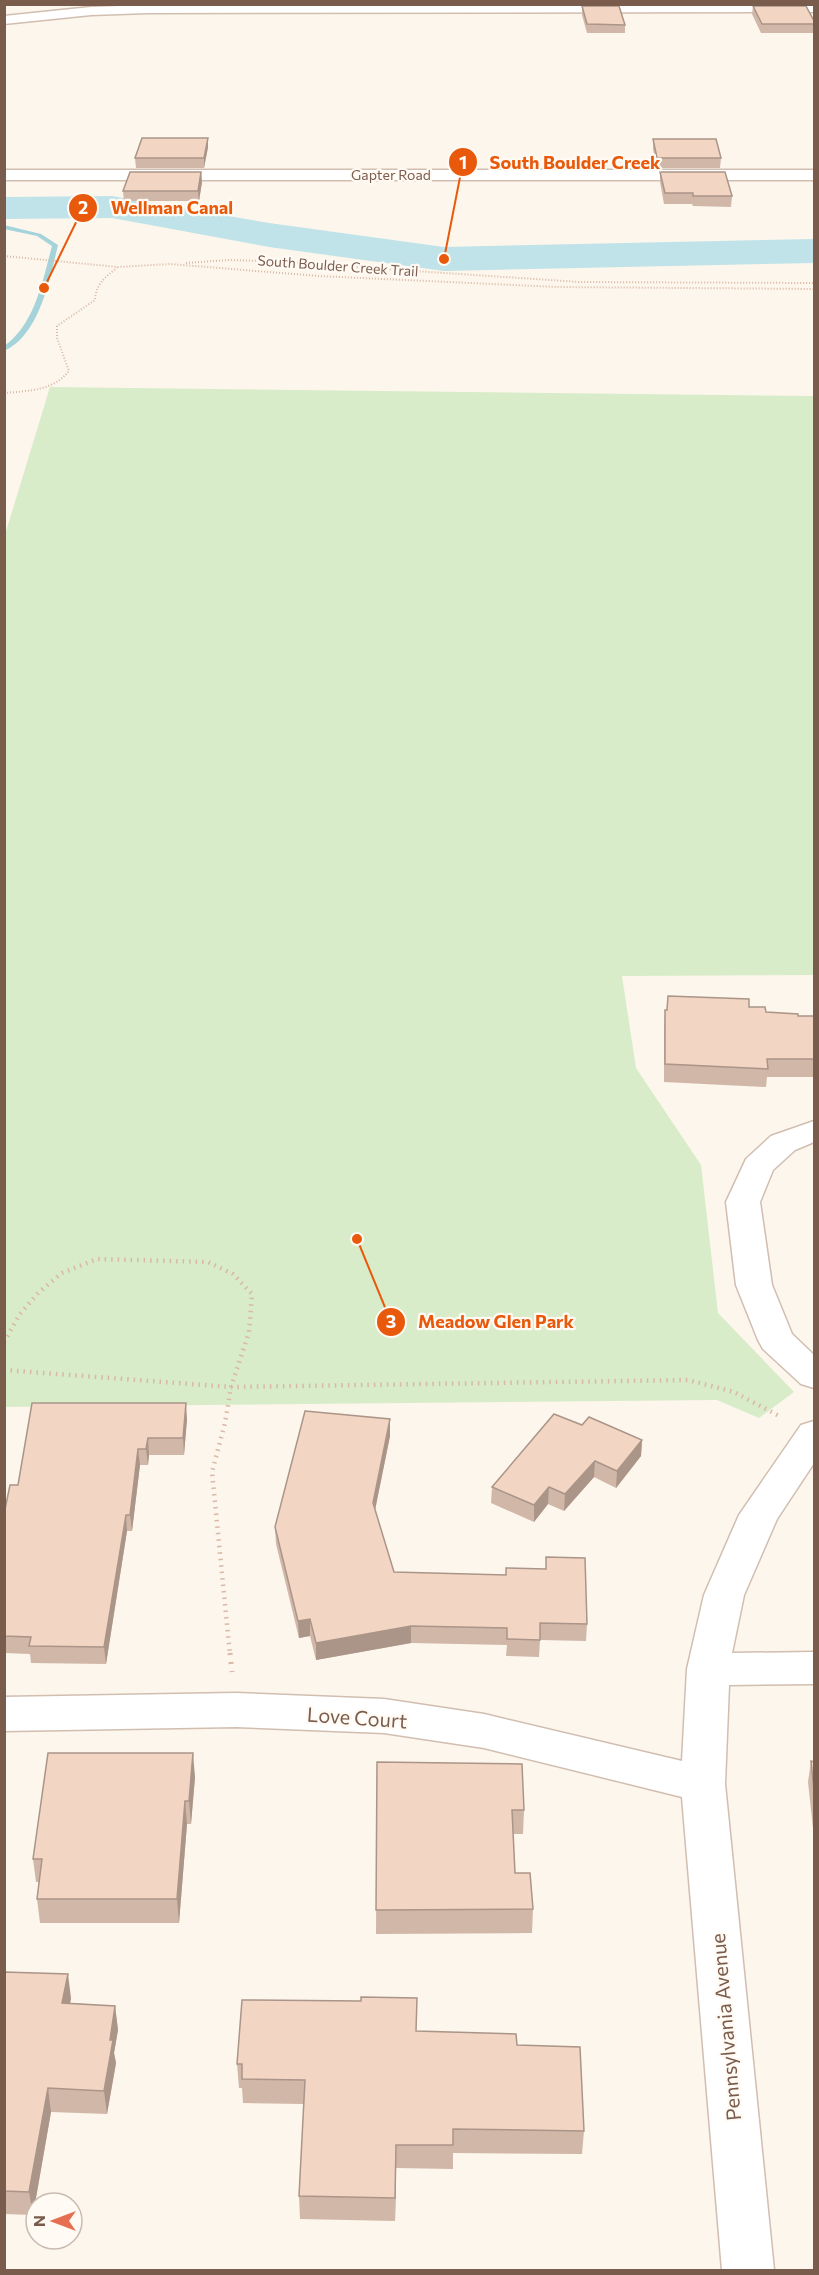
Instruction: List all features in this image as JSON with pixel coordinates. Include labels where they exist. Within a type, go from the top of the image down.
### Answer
[{"type":"street","points":[[4,20],[92,8],[732,6],[814,8]]},
{"type":"street","name":"Gapter Road","points":[[4,175],[814,175]]},
{"type":"street","points":[[814,1131],[783,1143],[758,1166],[743,1202],[754,1285],[776,1340],[814,1375]]},
{"type":"street","name":"Pennsylvania Avenue","points":[[748,2271],[703,1784],[708,1669],[724,1595],[759,1515],[814,1435]]},
{"type":"street","points":[[708,1669],[814,1668]]},
{"type":"street","name":"Love Court","points":[[4,1714],[236,1710],[384,1716],[483,1731],[703,1784]]},
{"type":"path","name":"South Boulder Creek Trail","points":[[4,256],[75,261],[117,267],[170,264],[318,276],[557,287],[814,289]]},
{"type":"path","points":[[170,264],[229,260],[580,282],[814,283]]},
{"type":"path","points":[[4,393],[50,387],[64,380],[69,371],[57,338],[57,326],[65,318],[84,310],[95,300],[95,290],[100,280],[117,267]]},
{"type":"path","points":[[4,1342],[20,1314],[39,1292],[62,1273],[97,1259],[208,1262],[233,1274],[252,1294],[249,1332],[231,1387],[225,1424],[212,1472],[236,1710]]},
{"type":"path","points":[[4,1370],[231,1387],[688,1380],[734,1392],[814,1435]]},
{"type":"green space","points":[[50,387],[814,396],[814,975],[622,976],[636,1068],[701,1165],[718,1313],[794,1392],[759,1418],[717,1400],[5,1407],[4,538]]},
{"type":"building","points":[[582,6],[619,6],[625,25],[587,24]]},
{"type":"building","points":[[753,6],[806,6],[814,24],[762,24]]},
{"type":"building","points":[[142,138],[208,138],[204,158],[135,158]]},
{"type":"building","points":[[653,139],[716,139],[721,158],[657,158]]},
{"type":"building","points":[[130,172],[201,172],[198,191],[123,191]]},
{"type":"building","points":[[660,172],[725,172],[732,196],[665,193]]},
{"type":"building","points":[[668,996],[749,999],[749,1007],[765,1007],[766,1012],[814,1016],[814,1059],[767,1059],[768,1069],[665,1064],[665,1010],[667,1010]]},
{"type":"building","points":[[32,1403],[186,1403],[183,1438],[148,1438],[146,1449],[138,1449],[130,1515],[126,1515],[104,1647],[29,1646],[31,1637],[4,1636],[4,1514],[10,1485],[18,1485]]},
{"type":"building","points":[[305,1411],[390,1419],[373,1503],[394,1572],[506,1575],[506,1568],[546,1569],[546,1557],[585,1558],[587,1624],[540,1623],[540,1640],[507,1639],[507,1628],[411,1626],[316,1643],[310,1619],[298,1621],[275,1527]]},
{"type":"building","points":[[554,1414],[582,1425],[589,1417],[642,1440],[617,1471],[595,1461],[565,1494],[549,1487],[534,1505],[492,1487]]},
{"type":"building","points":[[48,1753],[193,1753],[189,1801],[185,1801],[177,1899],[37,1899],[42,1859],[33,1859]]},
{"type":"building","points":[[811,1761],[814,1762],[814,1790]]},
{"type":"building","points":[[377,1762],[522,1764],[524,1810],[512,1810],[515,1873],[530,1873],[533,1909],[376,1910]]},
{"type":"building","points":[[4,1972],[68,1974],[62,2003],[115,2006],[110,2040],[113,2040],[104,2091],[48,2088],[29,2191],[4,2191]]},
{"type":"building","points":[[361,1997],[417,1998],[416,2031],[516,2034],[517,2045],[580,2047],[584,2131],[453,2129],[453,2145],[396,2145],[395,2198],[299,2196],[305,2080],[242,2079],[242,2064],[237,2064],[242,2000],[361,2001]]},
{"type":"waterway","points":[[4,208],[112,207],[269,235],[444,259],[814,251]]},
{"type":"waterway","points":[[4,227],[39,235],[55,245],[31,319],[19,338],[4,349]]},
{"type":"place","name":"South Boulder Creek","points":[[444,259]]},
{"type":"place","name":"Wellman Canal","points":[[44,288]]},
{"type":"place","name":"Meadow Glen Park","points":[[357,1239]]}]
